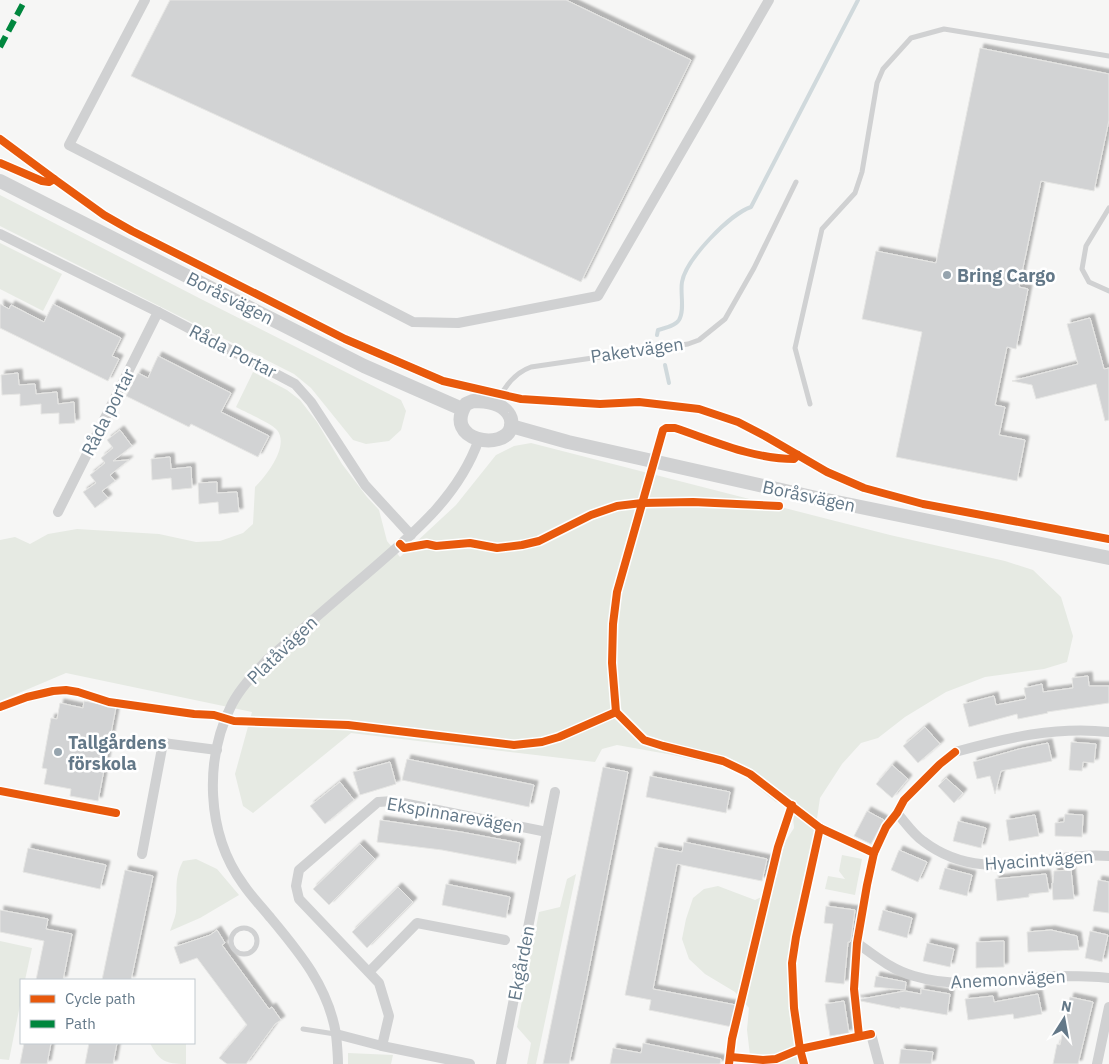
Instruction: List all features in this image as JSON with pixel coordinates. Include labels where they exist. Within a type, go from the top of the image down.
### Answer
[{"type":"street","points":[[146,0],[68,145],[413,322],[458,323],[598,296],[770,0]]},
{"type":"street","name":"Boråsvägen","points":[[0,181],[364,366],[462,409]]},
{"type":"street","name":"Råda Portar","points":[[0,234],[158,312],[294,384],[311,402],[365,485],[411,535]]},
{"type":"street","name":"Råda portar","points":[[58,512],[158,312]]},
{"type":"street","points":[[473,401],[482,401],[496,405],[508,412],[511,418],[511,426],[507,436],[479,439],[464,431],[460,425],[460,415],[466,404],[473,401]]},
{"type":"street","name":"Boråsvägen","points":[[511,426],[568,442],[812,497],[1109,558]]},
{"type":"street","name":"Platåvägen","points":[[338,1064],[336,1034],[328,1007],[315,975],[243,884],[225,851],[218,833],[214,807],[213,778],[216,750],[233,703],[250,678],[268,659],[411,535],[439,507],[462,476],[479,439]]},
{"type":"street","points":[[955,752],[997,740],[1036,733],[1065,730],[1109,732]]},
{"type":"street","points":[[142,854],[163,743],[216,750]]},
{"type":"street","name":"Ekspinnarevägen","points":[[382,1046],[389,1016],[379,982],[299,899],[296,886],[299,870],[378,802],[393,801],[547,832],[555,792]]},
{"type":"street","name":"Hyacintvägen","points":[[896,813],[921,840],[933,849],[957,859],[976,864],[998,866],[1080,856],[1109,856]]},
{"type":"street","name":"Ekgården","points":[[501,1064],[547,832]]},
{"type":"street","points":[[369,972],[416,923],[505,940]]},
{"type":"street","name":"Anemonvägen","points":[[857,943],[888,965],[912,976],[934,981],[968,984],[1054,976],[1109,978]]},
{"type":"street","points":[[1097,1064],[1109,1007]]},
{"type":"street","points":[[336,1034],[382,1046],[470,1064]]},
{"type":"street","points":[[871,1034],[879,1064]]},
{"type":"lane","points":[[810,404],[795,348],[822,229],[854,193],[862,172],[877,83],[883,69],[911,38],[944,29],[1109,56]]},
{"type":"lane","name":"Paketvägen","points":[[496,405],[504,388],[511,380],[531,367],[688,344],[699,340],[712,331],[725,319],[754,268],[796,182]]},
{"type":"lane","points":[[1109,208],[1086,246],[1082,269],[1089,282],[1109,291]]},
{"type":"lane","points":[[245,928],[253,931],[258,939],[256,948],[245,954],[235,950],[231,943],[231,938],[236,930],[245,928]]},
{"type":"lane","points":[[303,1029],[336,1034]]},
{"type":"shaded area","points":[[0,195],[401,400],[406,411],[401,430],[389,441],[366,444],[353,440],[311,388],[294,374],[0,226]]},
{"type":"shaded area","points":[[0,243],[62,274],[43,311],[0,289]]},
{"type":"shaded area","points":[[253,372],[287,390],[300,400],[317,422],[342,464],[379,510],[387,541],[400,557],[456,505],[496,455],[514,446],[531,443],[890,535],[1005,561],[1033,570],[1061,597],[1073,636],[1067,662],[1044,669],[985,677],[946,692],[905,717],[878,738],[861,743],[842,764],[820,798],[792,960],[792,1016],[798,1064],[751,1064],[747,1030],[749,1008],[735,992],[705,974],[689,959],[682,939],[693,898],[704,889],[718,886],[755,900],[768,894],[777,876],[785,842],[794,828],[792,805],[776,802],[735,769],[617,745],[602,749],[595,762],[351,733],[253,813],[243,806],[235,774],[252,712],[66,673],[0,701],[0,540],[15,537],[30,544],[48,534],[77,529],[159,534],[196,542],[220,541],[243,533],[253,524],[255,487],[275,460],[281,444],[280,437],[274,427],[236,407]]},
{"type":"shaded area","points":[[842,855],[862,859],[855,895],[825,889],[828,876],[845,879],[839,871]]},
{"type":"shaded area","points":[[196,859],[217,869],[239,895],[200,918],[170,931],[176,912],[177,880],[180,868],[183,861]]},
{"type":"shaded area","points":[[576,874],[536,1064],[527,1064],[531,1043],[517,1027],[539,912],[560,907],[567,879]]},
{"type":"shaded area","points":[[0,941],[32,948],[25,979],[20,979],[20,1005],[9,1060],[0,1059]]},
{"type":"shaded area","points":[[151,1044],[186,1044],[186,1064],[168,1062],[156,1054]]},
{"type":"shaded area","points":[[348,1053],[393,1055],[391,1064],[348,1064]]},
{"type":"building","points":[[170,0],[566,0],[691,60],[581,282],[131,76]]},
{"type":"building","name":"Bring Cargo","points":[[980,48],[1109,74],[1109,120],[1094,191],[1041,181],[1019,287],[1028,289],[1016,349],[1007,347],[995,405],[1005,407],[999,435],[1025,440],[1017,481],[896,457],[922,332],[862,319],[876,251],[936,263]]},
{"type":"building","points":[[0,304],[9,309],[11,305],[44,322],[53,304],[121,338],[112,356],[119,359],[108,381],[0,328]]},
{"type":"building","points":[[1090,318],[1104,369],[1109,368],[1109,420],[1105,421],[1096,384],[1036,399],[1032,385],[1012,381],[1078,364],[1067,324]]},
{"type":"building","points":[[158,356],[231,393],[221,412],[269,436],[258,457],[191,424],[189,427],[126,396],[138,373],[148,378]]},
{"type":"building","points":[[18,373],[19,385],[35,384],[36,394],[57,392],[58,404],[74,402],[75,423],[59,424],[59,413],[41,414],[41,404],[20,406],[20,394],[2,395],[1,375]]},
{"type":"building","points":[[120,430],[132,446],[113,461],[129,460],[110,475],[115,481],[102,491],[108,498],[95,508],[83,492],[96,483],[90,475],[105,463],[101,458],[113,448],[107,440]]},
{"type":"building","points":[[170,457],[171,469],[191,467],[192,488],[172,490],[171,478],[152,480],[151,459]]},
{"type":"building","points":[[217,482],[217,493],[237,492],[239,512],[219,514],[218,502],[199,504],[198,483]]},
{"type":"building","points":[[1088,676],[1089,686],[1109,686],[1109,703],[1047,712],[1018,719],[1017,714],[969,727],[963,704],[994,696],[996,705],[1026,699],[1024,688],[1042,684],[1043,692],[1073,688],[1072,678]]},
{"type":"building","points":[[84,701],[116,707],[98,801],[70,796],[71,789],[44,784],[47,769],[42,768],[51,718],[57,719],[60,703],[83,708]]},
{"type":"building","points":[[925,727],[940,744],[918,763],[903,746]]},
{"type":"building","points":[[1071,742],[1096,744],[1094,763],[1083,762],[1082,771],[1069,770]]},
{"type":"building","points":[[1048,743],[1052,761],[1001,771],[995,794],[990,776],[977,779],[973,762]]},
{"type":"building","points":[[407,759],[534,785],[529,807],[402,780]]},
{"type":"building","points":[[390,762],[396,784],[360,795],[353,772]]},
{"type":"building","points":[[892,765],[908,779],[892,798],[876,784]]},
{"type":"building","points":[[603,767],[628,772],[587,979],[569,1064],[543,1064]]},
{"type":"building","points":[[650,776],[730,792],[726,813],[646,797]]},
{"type":"building","points":[[946,778],[963,793],[954,803],[938,786]]},
{"type":"building","points":[[340,782],[354,800],[325,824],[310,806]]},
{"type":"building","points":[[867,811],[884,820],[871,844],[854,836]]},
{"type":"building","points":[[1065,814],[1083,815],[1082,837],[1055,836],[1055,823],[1064,822]]},
{"type":"building","points":[[1035,815],[1039,836],[1009,841],[1006,820]]},
{"type":"building","points":[[380,820],[520,843],[516,864],[442,850],[377,842]]},
{"type":"building","points":[[958,821],[986,828],[981,848],[953,841]]},
{"type":"building","points":[[684,842],[767,859],[762,881],[677,864],[653,989],[736,1005],[732,1027],[649,1010],[651,1000],[625,995],[655,847],[682,852]]},
{"type":"building","points":[[360,844],[375,859],[329,905],[313,889]]},
{"type":"building","points":[[28,848],[106,865],[100,889],[23,872]]},
{"type":"building","points":[[899,850],[927,862],[918,882],[891,870]]},
{"type":"building","points":[[945,868],[972,875],[967,896],[939,889]]},
{"type":"building","points":[[125,870],[153,876],[131,979],[102,979]]},
{"type":"building","points":[[1071,870],[1074,899],[1053,900],[1052,883],[1054,871]]},
{"type":"building","points":[[1046,874],[1049,892],[1029,894],[1029,897],[997,901],[995,879]]},
{"type":"building","points":[[1098,880],[1109,882],[1109,913],[1093,911]]},
{"type":"building","points":[[446,884],[510,897],[506,918],[442,905]]},
{"type":"building","points":[[398,887],[413,902],[367,948],[352,932]]},
{"type":"building","points":[[826,906],[855,910],[851,939],[848,942],[844,984],[825,982],[833,924],[824,923]]},
{"type":"building","points":[[0,910],[48,919],[46,929],[72,934],[63,979],[36,979],[44,941],[0,932]]},
{"type":"building","points":[[883,910],[912,918],[907,938],[878,930]]},
{"type":"building","points":[[217,930],[225,943],[222,945],[269,1009],[272,1007],[281,1020],[275,1024],[246,1064],[227,1064],[219,1058],[247,1025],[197,958],[180,964],[174,947],[210,935]]},
{"type":"building","points":[[1051,930],[1077,936],[1079,950],[1028,952],[1027,932]]},
{"type":"building","points":[[1090,931],[1108,935],[1102,962],[1085,958]]},
{"type":"building","points":[[1004,941],[1004,967],[976,968],[976,942]]},
{"type":"building","points":[[927,943],[954,949],[950,967],[923,961]]},
{"type":"building","points":[[876,976],[906,982],[905,990],[874,987]]},
{"type":"building","points":[[921,989],[950,994],[947,1015],[900,1007],[900,1009],[856,1000],[905,991],[921,994]]},
{"type":"building","points":[[1038,994],[1042,1014],[1014,1019],[1013,1014],[968,1020],[965,999],[993,996],[994,1002]]},
{"type":"building","points":[[1070,997],[1093,1002],[1078,1064],[1053,1064],[1057,1044],[1060,1045]]},
{"type":"building","points":[[844,1001],[849,1033],[830,1036],[825,1004]]},
{"type":"building","points":[[643,1043],[721,1059],[720,1064],[610,1064],[613,1048],[641,1053]]},
{"type":"building","points":[[24,1044],[51,1044],[47,1064],[20,1064]]},
{"type":"building","points":[[89,1044],[117,1044],[113,1064],[85,1064]]},
{"type":"building","points":[[901,1049],[933,1052],[931,1064],[899,1064]]},
{"type":"waterway","points":[[657,335],[658,330],[672,325],[679,320],[682,311],[682,282],[685,272],[700,250],[732,218],[751,207],[858,0]]},
{"type":"waterway","points":[[665,365],[669,383]]},
{"type":"marked path","points":[[0,47],[25,0]]},
{"type":"cycle path","points":[[0,139],[54,179]]},
{"type":"cycle path","points":[[0,163],[42,181],[49,182],[54,179],[104,215],[132,231],[345,339],[443,381],[521,399],[600,404],[639,402],[699,409],[738,422],[827,472],[864,488],[923,504],[1109,539]]},
{"type":"cycle path","points":[[798,455],[794,459],[764,456],[749,453],[675,428],[663,430],[617,592],[613,624],[612,663],[616,712],[644,740],[723,761],[750,774],[820,828],[874,853]]},
{"type":"cycle path","points":[[400,544],[404,548],[427,544],[436,546],[470,543],[497,548],[522,545],[539,541],[591,515],[617,506],[642,503],[693,502],[779,506]]},
{"type":"cycle path","points":[[0,707],[27,697],[66,690],[109,702],[214,715],[234,721],[348,725],[514,745],[542,742],[559,737],[616,712]]},
{"type":"cycle path","points":[[859,1036],[854,989],[857,943],[874,853],[886,827],[904,800],[940,764],[955,752]]},
{"type":"cycle path","points":[[0,791],[116,813]]},
{"type":"cycle path","points":[[729,1064],[732,1039],[778,847],[792,805]]},
{"type":"cycle path","points":[[804,1064],[794,1008],[792,963],[820,828]]},
{"type":"cycle path","points":[[731,1057],[763,1060],[776,1059],[800,1049],[871,1034]]},
{"type":"place","name":"Bring Cargo","points":[[947,275]]},
{"type":"place","name":"Tallgårdens förskola","points":[[58,752]]}]
